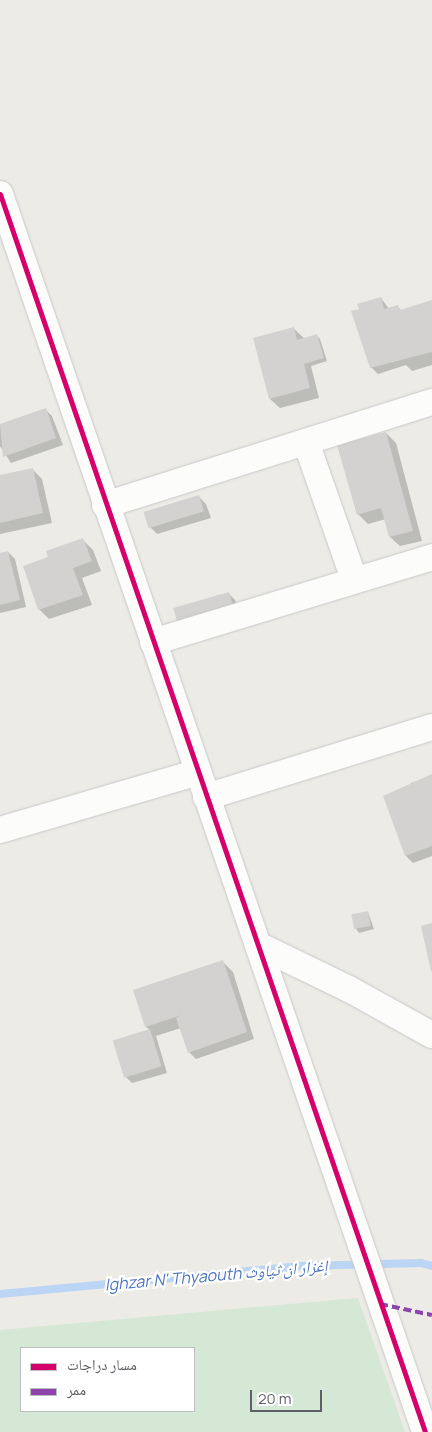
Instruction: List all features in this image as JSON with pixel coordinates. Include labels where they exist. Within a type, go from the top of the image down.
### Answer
[{"type":"street","points":[[0,194],[105,505],[360,1238],[425,1432]]},
{"type":"street","points":[[105,505],[432,402]]},
{"type":"street","points":[[306,442],[354,579]]},
{"type":"street","points":[[153,642],[354,579],[432,557]]},
{"type":"street","points":[[206,797],[432,727]]},
{"type":"street","points":[[0,830],[198,772]]},
{"type":"street","points":[[258,945],[349,989],[432,1035]]},
{"type":"green space","points":[[358,1298],[405,1432],[0,1432],[0,1330]]},
{"type":"building","points":[[381,297],[384,309],[398,305],[400,310],[432,300],[432,352],[370,368],[351,311],[359,309],[357,304]]},
{"type":"building","points":[[294,327],[297,340],[317,334],[324,358],[304,364],[310,388],[269,399],[253,338]]},
{"type":"building","points":[[46,408],[56,438],[3,457],[0,424]]},
{"type":"building","points":[[386,432],[413,531],[389,537],[381,508],[357,515],[337,445]]},
{"type":"building","points":[[33,468],[43,513],[0,523],[0,475]]},
{"type":"building","points":[[199,495],[204,511],[149,528],[144,512]]},
{"type":"building","points":[[83,538],[92,561],[73,568],[83,595],[38,610],[23,566],[48,557],[46,551]]},
{"type":"building","points":[[8,551],[20,600],[0,605],[0,553]]},
{"type":"building","points":[[229,592],[233,606],[177,622],[173,608]]},
{"type":"building","points":[[432,774],[432,846],[405,856],[383,796]]},
{"type":"building","points":[[368,911],[371,926],[354,929],[351,914]]},
{"type":"building","points":[[432,923],[432,971],[431,971],[421,926]]},
{"type":"building","points":[[223,960],[247,1032],[188,1053],[176,1018],[182,1015],[145,1027],[133,990]]},
{"type":"building","points":[[150,1029],[161,1066],[124,1078],[113,1040]]},
{"type":"waterway","name":"Ighzar N' Thyaouth إغزار ان ثياوث","points":[[0,1294],[304,1266],[421,1263],[432,1266]]},
{"type":"marked path","points":[[380,1304],[432,1315]]},
{"type":"cycle path","points":[[0,194],[425,1432]]}]
